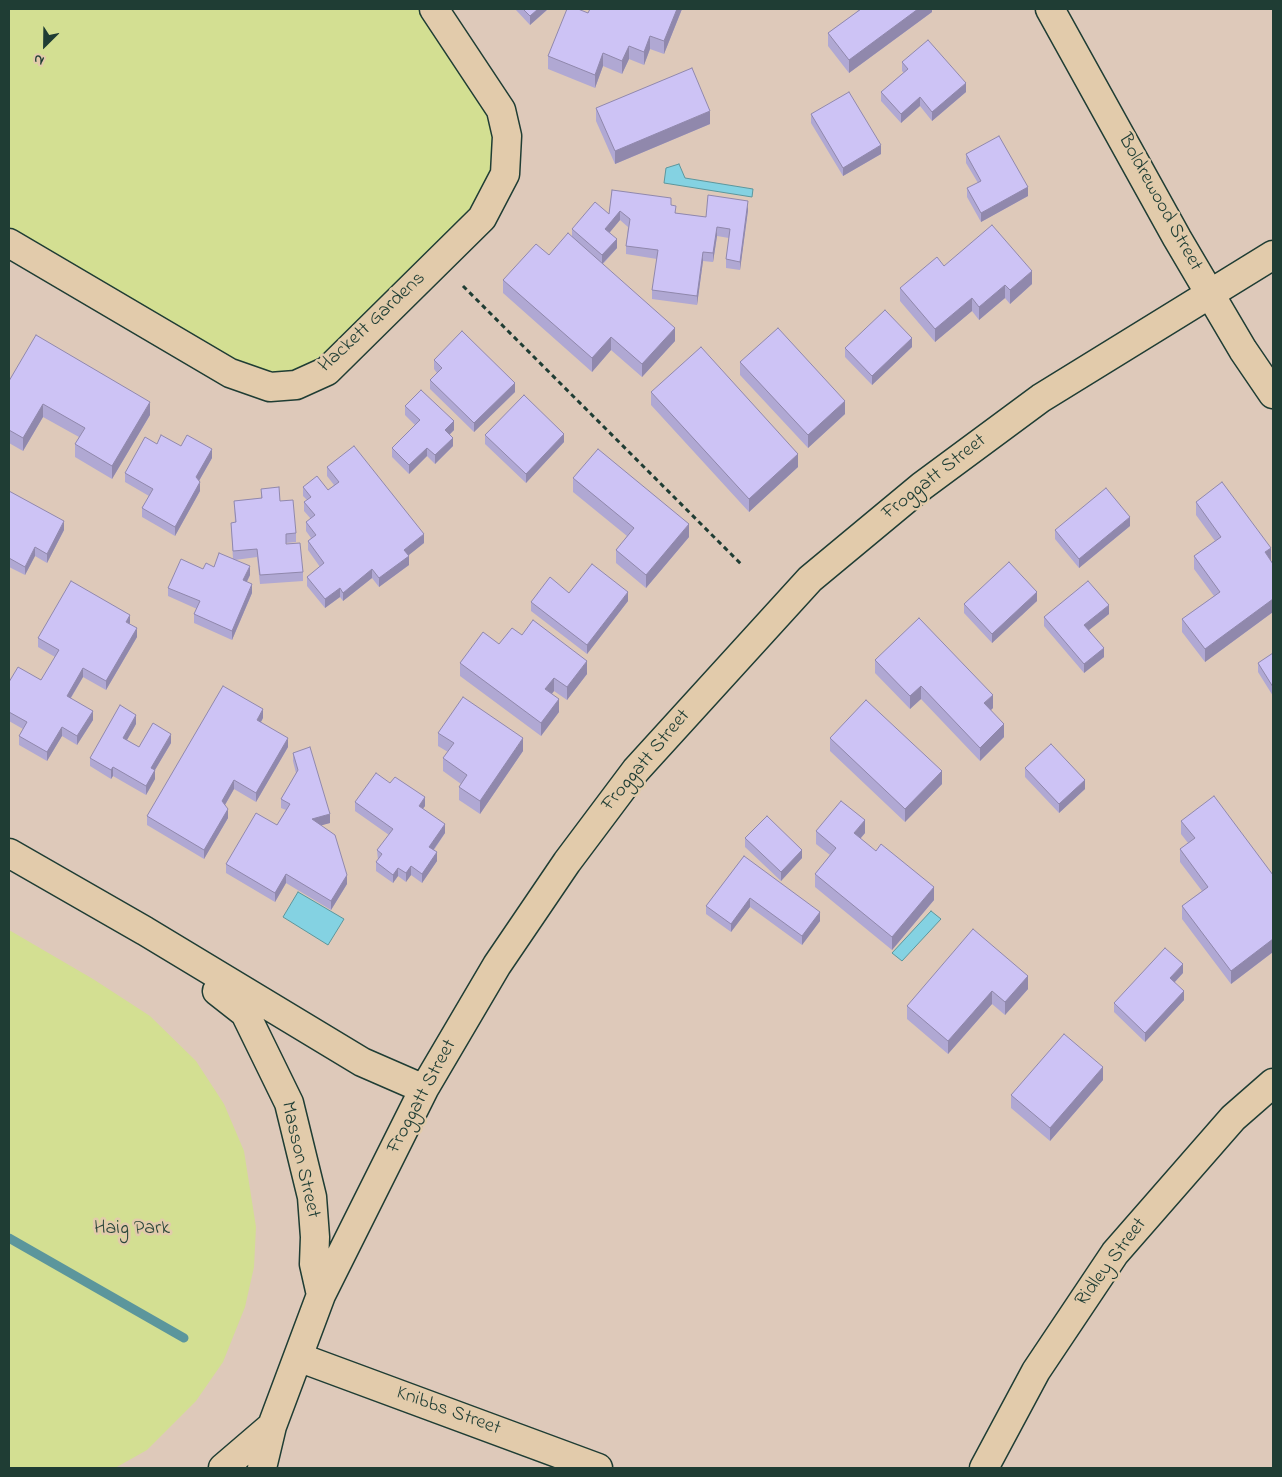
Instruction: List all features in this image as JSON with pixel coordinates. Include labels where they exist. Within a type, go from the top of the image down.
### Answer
[{"type":"street","name":"Hackett Gardens","points":[[11,250],[230,373],[270,387],[296,385],[327,372],[482,218],[505,174],[507,136],[501,110],[434,9]]},
{"type":"street","name":"Boldrewood Street","points":[[1050,9],[1243,350],[1273,394]]},
{"type":"street","name":"Froggatt Street","points":[[262,1468],[272,1426],[321,1295],[424,1089],[498,965],[567,862],[636,770],[810,579],[922,486],[1041,398],[1273,255]]},
{"type":"street","name":"Masson Street","points":[[9,853],[144,931],[362,1062],[424,1089]]},
{"type":"street","name":"Masson Street","points":[[144,931],[245,1013],[289,1103],[312,1197],[315,1237],[314,1264],[321,1295]]},
{"type":"street","name":"Ridley Street","points":[[984,1468],[1036,1371],[1115,1252],[1233,1118],[1273,1083]]},
{"type":"street","name":"Knibbs Street","points":[[298,1357],[598,1468]]},
{"type":"street","points":[[223,1468],[272,1426]]},
{"type":"path","points":[[463,286],[742,565]]},
{"type":"green space","points":[[9,9],[418,9],[481,102],[496,141],[497,159],[480,199],[324,353],[307,366],[288,375],[270,375],[233,365],[9,230]]},
{"type":"green space","name":"Haig Park","points":[[9,930],[93,979],[150,1016],[196,1061],[224,1104],[244,1151],[256,1227],[254,1267],[245,1307],[223,1362],[196,1401],[147,1450],[115,1468],[9,1468]]},
{"type":"water","points":[[679,164],[685,178],[753,189],[752,197],[664,183],[666,168]]},
{"type":"water","points":[[298,892],[344,919],[328,945],[283,917]]},
{"type":"water","points":[[931,911],[941,919],[902,961],[892,953]]},
{"type":"building","points":[[523,9],[538,9],[530,16]]},
{"type":"building","points":[[567,9],[578,9],[588,13],[590,9],[677,9],[664,41],[650,36],[644,52],[629,46],[622,61],[603,53],[595,75],[548,56]]},
{"type":"building","points":[[861,9],[918,9],[849,60],[828,33]]},
{"type":"building","points":[[928,40],[966,83],[932,112],[920,97],[901,114],[881,92],[908,69],[902,62]]},
{"type":"building","points":[[692,68],[710,111],[615,151],[596,108]]},
{"type":"building","points":[[849,92],[881,145],[843,168],[811,114]]},
{"type":"building","points":[[999,136],[1028,187],[981,213],[967,188],[981,181],[966,154]]},
{"type":"building","points":[[612,190],[671,198],[671,205],[676,206],[675,213],[706,217],[708,195],[748,201],[740,262],[726,259],[730,229],[717,227],[713,253],[703,252],[697,296],[652,290],[658,250],[626,246],[630,219],[620,211],[605,229],[617,239],[602,255],[572,229],[595,202],[609,214]]},
{"type":"building","points":[[992,225],[1032,271],[1010,290],[1005,285],[979,307],[972,298],[935,329],[900,288],[937,257],[944,266]]},
{"type":"building","points":[[568,233],[675,328],[642,364],[611,337],[592,358],[503,280],[536,244],[549,255]]},
{"type":"building","points":[[885,310],[912,338],[872,376],[845,348]]},
{"type":"building","points":[[778,328],[845,401],[808,435],[740,362]]},
{"type":"building","points":[[462,331],[515,383],[474,423],[430,380],[442,368],[434,360]]},
{"type":"building","points":[[36,335],[150,402],[112,466],[75,444],[85,428],[43,404],[23,438],[9,430],[9,381]]},
{"type":"building","points":[[701,347],[798,454],[749,499],[651,392]]},
{"type":"building","points":[[421,390],[454,421],[445,430],[453,438],[435,455],[427,448],[409,465],[392,448],[420,420],[405,406]]},
{"type":"building","points":[[524,395],[564,434],[526,474],[485,435]]},
{"type":"building","points":[[161,435],[181,446],[187,435],[212,449],[196,477],[200,482],[175,527],[142,508],[153,489],[125,473],[145,437],[157,444]]},
{"type":"building","points":[[354,446],[424,534],[404,550],[409,556],[379,578],[372,569],[343,593],[340,588],[325,599],[307,577],[324,563],[308,541],[316,535],[306,522],[315,515],[304,502],[311,497],[303,487],[317,476],[328,490],[339,482],[327,467]]},
{"type":"building","points":[[598,449],[689,524],[646,575],[616,550],[634,528],[573,478]]},
{"type":"building","points":[[1222,482],[1271,548],[1265,552],[1273,564],[1273,599],[1205,649],[1182,619],[1220,592],[1194,556],[1221,537],[1196,502]]},
{"type":"building","points":[[279,487],[280,501],[293,500],[296,533],[286,534],[286,544],[300,543],[303,572],[260,575],[257,549],[233,551],[231,523],[236,522],[234,501],[262,498],[261,489]]},
{"type":"building","points":[[1106,488],[1130,517],[1079,559],[1055,530]]},
{"type":"building","points":[[9,491],[64,521],[47,554],[35,547],[25,567],[9,558]]},
{"type":"building","points":[[219,553],[250,566],[243,580],[252,584],[232,631],[194,614],[200,601],[168,588],[181,559],[203,569],[206,563],[214,567]]},
{"type":"building","points":[[1009,562],[1037,592],[992,634],[964,604]]},
{"type":"building","points":[[592,564],[628,592],[587,645],[531,602],[550,577],[569,593]]},
{"type":"building","points":[[71,581],[130,615],[126,622],[137,628],[106,681],[83,668],[67,696],[93,711],[77,736],[62,727],[47,752],[19,736],[27,722],[9,712],[9,682],[18,667],[41,680],[59,650],[38,638]]},
{"type":"building","points":[[1088,581],[1109,605],[1084,625],[1104,648],[1084,664],[1044,617]]},
{"type":"building","points":[[919,618],[993,695],[984,703],[1004,724],[980,748],[921,686],[910,696],[875,660]]},
{"type":"building","points":[[533,620],[587,661],[567,687],[554,678],[545,689],[559,699],[541,723],[460,663],[483,632],[499,644],[512,628],[522,635]]},
{"type":"building","points":[[1273,653],[1273,687],[1258,663]]},
{"type":"building","points":[[223,686],[263,709],[257,720],[288,738],[256,793],[234,780],[222,801],[228,809],[204,850],[147,816]]},
{"type":"building","points":[[463,697],[523,738],[480,801],[459,787],[467,775],[443,758],[454,743],[438,733]]},
{"type":"building","points":[[866,700],[942,771],[905,809],[830,738]]},
{"type":"building","points":[[120,705],[136,715],[123,738],[139,747],[153,723],[171,734],[151,768],[155,770],[146,786],[113,767],[111,770],[90,758]]},
{"type":"building","points":[[1051,744],[1085,780],[1059,804],[1025,768]]},
{"type":"building","points":[[310,747],[330,814],[312,819],[335,835],[347,875],[331,901],[286,874],[275,893],[226,864],[256,813],[277,825],[290,804],[281,799],[298,770],[293,753]]},
{"type":"building","points":[[376,773],[390,783],[395,777],[425,797],[419,806],[445,824],[429,847],[437,852],[422,874],[411,866],[406,873],[398,868],[393,875],[376,862],[382,854],[377,850],[393,829],[355,802]]},
{"type":"building","points":[[1214,796],[1273,875],[1273,939],[1231,971],[1182,906],[1208,887],[1180,849],[1195,838],[1181,821]]},
{"type":"building","points":[[841,801],[865,820],[854,833],[876,851],[881,844],[934,887],[892,937],[815,874],[836,848],[816,831]]},
{"type":"building","points":[[767,816],[802,850],[781,872],[745,838]]},
{"type":"building","points":[[744,856],[820,912],[802,936],[750,898],[731,924],[706,906]]},
{"type":"building","points":[[973,929],[1028,976],[1005,1002],[992,991],[948,1041],[907,1006]]},
{"type":"building","points":[[1165,948],[1183,964],[1170,978],[1184,991],[1145,1033],[1114,1003]]},
{"type":"building","points":[[1064,1034],[1103,1067],[1050,1128],[1011,1095]]},
{"type":"waterway","points":[[9,1238],[184,1338]]}]
